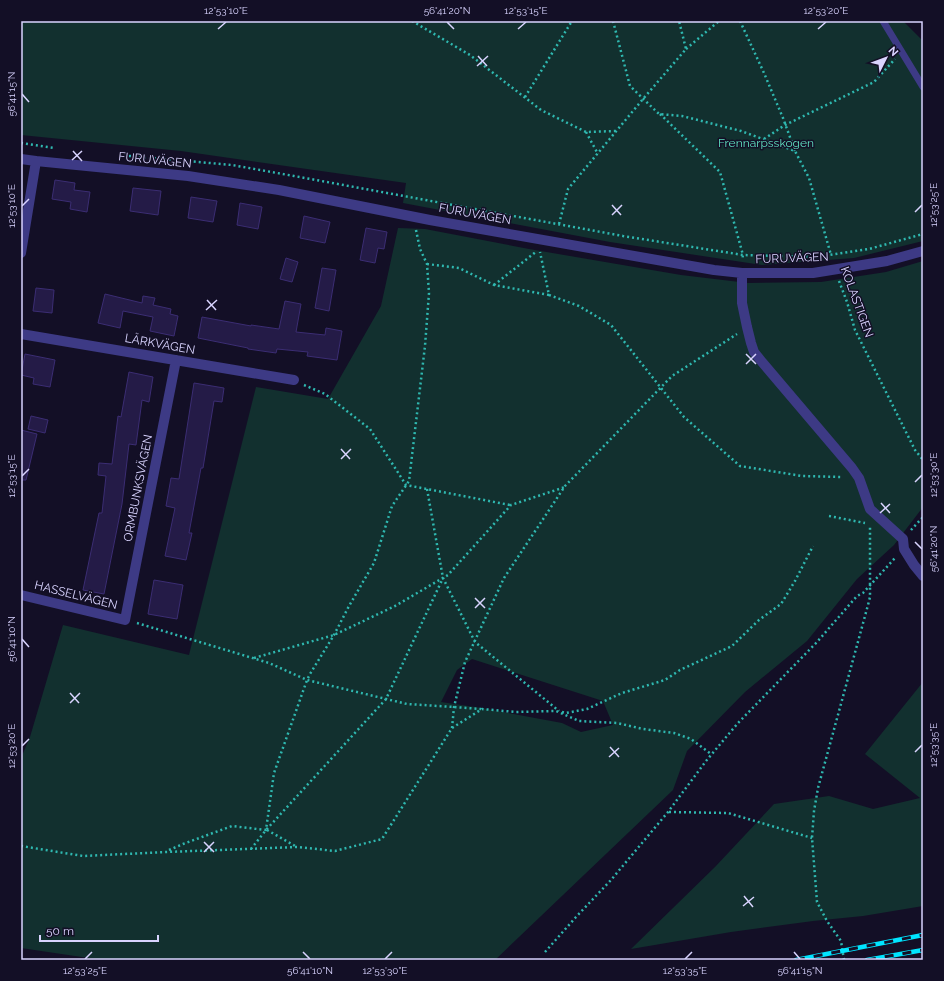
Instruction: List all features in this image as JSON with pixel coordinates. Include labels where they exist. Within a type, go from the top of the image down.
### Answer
[{"type":"street","name":"FURUVÄGEN","points":[[21,159],[188,176],[272,188],[430,220],[679,265],[742,273],[813,273],[887,261],[923,251]]},
{"type":"street","points":[[21,254],[36,161]]},
{"type":"street","points":[[742,273],[742,303],[754,352],[852,468],[859,478],[870,509],[904,544],[914,565],[923,576]]},
{"type":"street","name":"LÄRKVÄGEN","points":[[21,334],[294,380]]},
{"type":"street","name":"ORMBUNKSVÄGEN","points":[[125,620],[176,360]]},
{"type":"street","name":"HASSELVÄGEN","points":[[21,595],[125,620]]},
{"type":"lane","points":[[883,21],[923,87]]},
{"type":"path","points":[[412,21],[470,55],[541,110],[586,132],[617,131]]},
{"type":"path","points":[[525,97],[572,21]]},
{"type":"path","points":[[613,21],[630,86],[720,172],[743,255],[742,273]]},
{"type":"path","points":[[679,21],[686,49]]},
{"type":"path","points":[[559,224],[568,189],[686,49],[719,21]]},
{"type":"path","name":"KOLASTIGEN","points":[[740,21],[764,72],[795,151],[809,178],[830,255],[847,302],[855,330],[915,450],[923,460]]},
{"type":"path","points":[[764,140],[785,125],[874,82],[902,51]]},
{"type":"path","points":[[659,114],[682,116],[741,131],[795,151]]},
{"type":"path","points":[[586,132],[598,154]]},
{"type":"path","points":[[21,143],[57,149]]},
{"type":"path","points":[[118,155],[232,165],[638,238],[743,255],[816,257],[869,249],[923,234]]},
{"type":"path","points":[[266,830],[274,772],[307,680],[374,563],[392,506],[409,481],[425,346],[429,294],[427,264],[420,249],[416,226]]},
{"type":"path","points":[[494,285],[540,249],[549,295]]},
{"type":"path","points":[[427,264],[458,268],[494,285],[549,295],[579,306],[611,325],[684,417],[740,466],[802,476],[859,478]]},
{"type":"path","points":[[452,728],[454,707],[465,662],[474,642],[504,578],[565,486],[672,376],[747,327]]},
{"type":"path","points":[[294,380],[325,394],[370,429],[406,486],[511,505]]},
{"type":"path","points":[[254,658],[334,635],[395,606],[448,575],[511,505],[565,486]]},
{"type":"path","points":[[427,489],[443,578],[474,642],[558,711],[580,721],[616,723],[691,738],[711,754]]},
{"type":"path","points":[[829,516],[870,523],[870,597],[818,788],[814,811],[812,838],[817,902],[827,921],[841,942],[844,960]]},
{"type":"path","points":[[545,952],[611,880],[668,812],[711,754],[738,723],[817,642],[857,596],[863,593],[870,586],[904,544],[923,517]]},
{"type":"path","points":[[125,620],[254,658],[307,680],[407,704],[516,712],[558,711],[566,713],[587,709],[622,693],[665,680],[680,670],[732,646],[759,620],[781,604],[813,546]]},
{"type":"path","points":[[251,849],[266,830],[386,699],[443,578]]},
{"type":"path","points":[[21,846],[83,856],[298,847],[335,851],[382,839],[452,728],[482,709]]},
{"type":"path","points":[[668,812],[728,813],[812,838]]},
{"type":"path","points":[[167,852],[183,844],[232,826],[266,830],[298,847]]},
{"type":"green space","name":"Frennarpsskogen","points":[[21,21],[903,21],[923,41],[923,241],[854,258],[762,265],[610,242],[403,203],[406,183],[181,151],[21,135]]},
{"type":"green space","points":[[398,228],[425,229],[529,249],[681,275],[748,283],[821,282],[886,272],[923,261],[923,507],[894,545],[857,579],[807,641],[745,692],[687,751],[673,790],[495,960],[102,960],[21,948],[21,758],[30,737],[63,625],[189,655],[256,387],[328,399],[381,306]],"holes":[[[472,659],[603,701],[613,725],[581,732],[562,723],[441,702],[457,670]]]},
{"type":"green space","points":[[923,682],[923,906],[863,916],[731,932],[631,949],[715,867],[774,804],[829,796],[873,809],[920,798],[865,754]]},
{"type":"building","points":[[55,180],[75,183],[74,190],[90,192],[87,212],[70,209],[71,202],[52,199]]},
{"type":"building","points":[[133,188],[161,191],[158,215],[130,211]]},
{"type":"building","points":[[191,197],[217,201],[213,222],[188,218]]},
{"type":"building","points":[[240,203],[262,207],[258,229],[237,225]]},
{"type":"building","points":[[304,216],[330,222],[325,243],[300,238]]},
{"type":"building","points":[[366,228],[387,232],[384,249],[378,248],[375,263],[360,260]]},
{"type":"building","points":[[286,258],[298,262],[292,282],[280,279]]},
{"type":"building","points":[[322,268],[336,270],[329,311],[315,308]]},
{"type":"building","points":[[36,288],[54,290],[52,313],[33,311]]},
{"type":"building","points":[[105,294],[142,303],[143,296],[155,298],[153,305],[171,309],[170,314],[178,316],[174,336],[150,331],[153,317],[123,311],[120,328],[98,323]]},
{"type":"building","points":[[285,301],[301,304],[296,332],[325,335],[326,328],[342,331],[337,360],[307,356],[308,352],[277,349],[276,353],[248,349],[198,338],[202,317],[251,326],[279,329]]},
{"type":"building","points":[[25,354],[55,360],[50,387],[33,384],[34,378],[21,375]]},
{"type":"building","points":[[129,372],[153,377],[149,402],[142,400],[136,445],[129,444],[122,504],[104,594],[83,590],[99,513],[102,513],[106,476],[98,475],[99,463],[112,464],[118,416],[121,417]]},
{"type":"building","points":[[194,383],[224,388],[222,402],[214,401],[203,468],[201,468],[189,533],[192,533],[186,560],[165,556],[175,508],[166,506],[171,478],[179,479]]},
{"type":"building","points":[[31,416],[48,420],[45,433],[28,429]]},
{"type":"building","points":[[21,430],[37,434],[26,480],[21,480]]},
{"type":"building","points":[[154,580],[183,585],[177,619],[148,614]]},
{"type":"railway","points":[[796,960],[923,935]]},
{"type":"railway","points":[[867,960],[923,950]]}]
